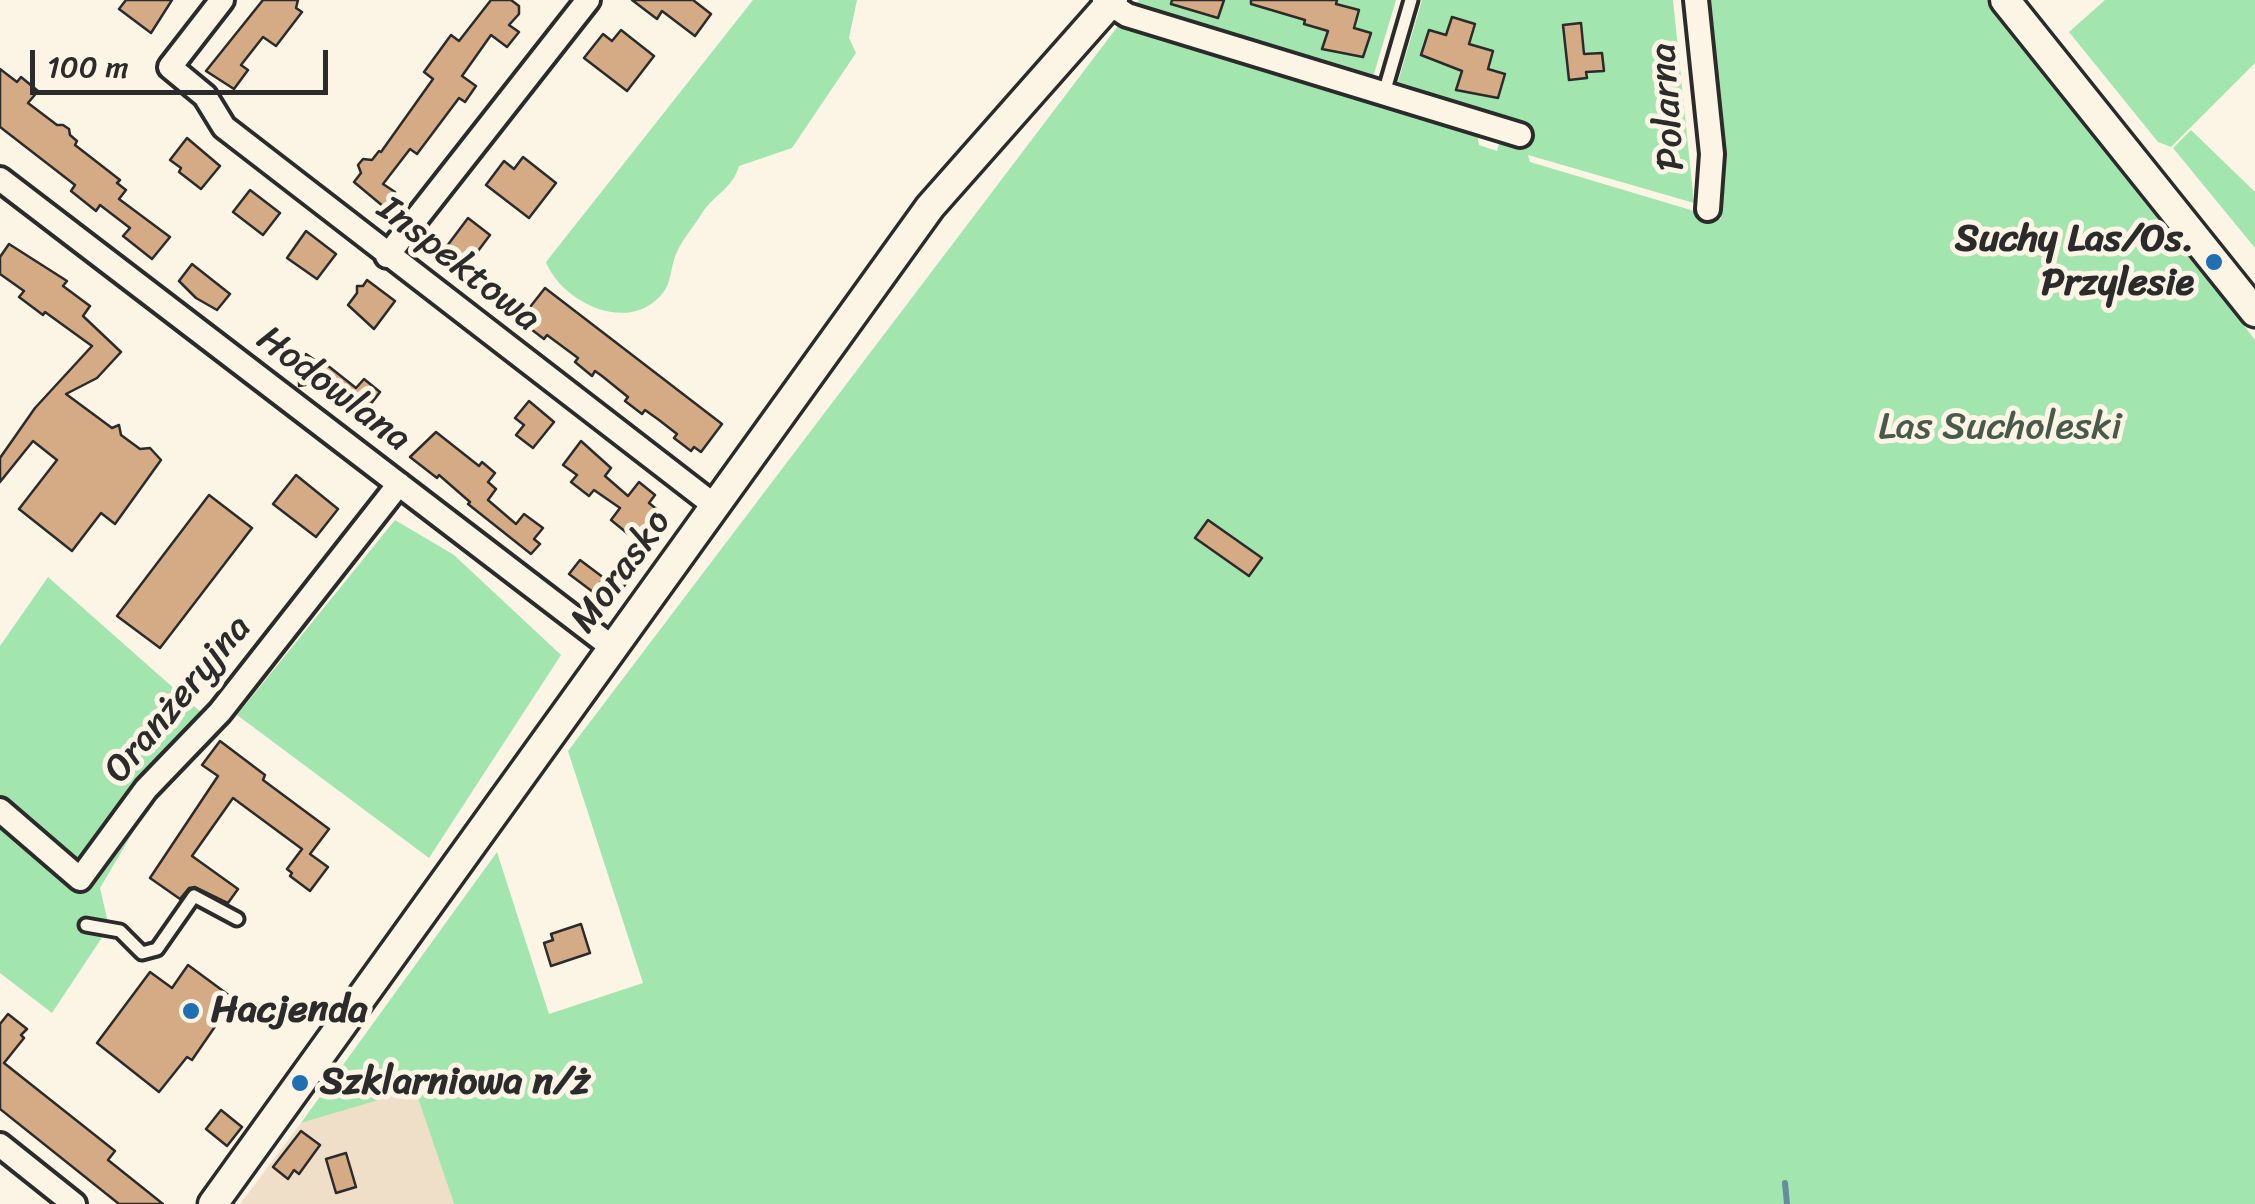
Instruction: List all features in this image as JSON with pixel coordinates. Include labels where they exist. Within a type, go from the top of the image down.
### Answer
[{"type":"street","name":"Inspektowa","points":[[222,0],[170,66],[205,96],[224,126],[387,256],[715,506]]},
{"type":"street","points":[[387,256],[588,0]]},
{"type":"street","name":"Polarna","points":[[1696,0],[1712,154],[1708,209]]},
{"type":"street","points":[[2005,0],[2255,312]]},
{"type":"street","points":[[1108,1],[1127,15],[1520,134]]},
{"type":"street","name":"Morasko","points":[[213,1204],[930,207],[1108,1]]},
{"type":"street","name":"Hodowlana","points":[[4,189],[613,648]]},
{"type":"street","name":"Oranżeryjna","points":[[0,810],[80,879],[146,789],[220,712],[399,484]]},
{"type":"street","points":[[0,1145],[74,1204]]},
{"type":"lane","points":[[1384,92],[1411,0]]},
{"type":"lane","points":[[86,925],[120,931],[142,953],[157,950],[194,896],[238,919]]},
{"type":"shaded area","points":[[415,1088],[454,1204],[240,1204],[301,1123]]},
{"type":"green space","points":[[753,0],[857,0],[849,38],[856,53],[792,148],[739,166],[683,242],[667,287],[655,301],[625,313],[609,312],[577,299],[553,276],[546,262]]},
{"type":"green space","points":[[1139,0],[1396,0],[1373,77],[1134,6]]},
{"type":"green space","name":"Las Sucholeski","points":[[1422,0],[1673,0],[1694,203],[1528,155],[1530,162],[1721,219],[1699,0],[1992,0],[2048,67],[2255,340],[2255,1204],[454,1204],[415,1089],[301,1123],[497,852],[549,1014],[643,983],[568,751],[1121,22],[1476,129],[1479,145],[1497,151],[1501,136],[1527,144],[1525,121],[1397,85]]},
{"type":"green space","points":[[2105,0],[2255,0],[2255,63],[2171,147],[2158,142],[2069,32]]},
{"type":"green space","points":[[2191,130],[2255,192],[2255,248],[2173,148]]},
{"type":"green space","points":[[395,520],[454,555],[561,655],[429,858],[237,715]]},
{"type":"green space","points":[[48,577],[203,714],[100,888],[109,927],[52,1013],[0,973],[0,646]]},
{"type":"building","points":[[126,0],[172,0],[151,33],[119,9]]},
{"type":"building","points":[[263,0],[298,0],[296,8],[302,12],[276,46],[263,37],[241,65],[248,70],[234,89],[206,71]]},
{"type":"building","points":[[491,0],[511,0],[519,6],[519,14],[509,25],[519,32],[507,47],[491,35],[462,76],[476,86],[465,102],[459,98],[417,154],[410,149],[383,184],[395,192],[384,207],[354,182],[361,173],[358,165],[381,152],[433,79],[424,72],[451,35],[459,41]]},
{"type":"building","points":[[632,0],[693,0],[711,14],[695,36],[662,11],[657,19]]},
{"type":"building","points":[[1172,0],[1224,0],[1218,18],[1171,4]]},
{"type":"building","points":[[1251,0],[1337,0],[1336,4],[1359,10],[1354,28],[1371,33],[1363,57],[1322,49],[1328,31],[1251,4]]},
{"type":"building","points":[[1452,17],[1475,24],[1469,44],[1493,51],[1488,69],[1505,74],[1498,98],[1456,90],[1462,71],[1421,55],[1429,30],[1446,35]]},
{"type":"building","points":[[1581,23],[1584,54],[1602,53],[1604,71],[1586,72],[1587,78],[1569,80],[1563,25]]},
{"type":"building","points":[[621,30],[654,56],[627,91],[584,58],[603,34],[612,41]]},
{"type":"building","points":[[0,69],[17,82],[21,77],[38,91],[28,103],[57,125],[69,129],[77,141],[75,145],[120,180],[117,183],[126,190],[119,199],[170,237],[152,259],[123,236],[130,228],[100,205],[96,211],[71,191],[75,185],[0,127]]},
{"type":"building","points":[[187,138],[220,166],[201,189],[170,160]]},
{"type":"building","points":[[523,157],[556,183],[529,218],[486,185],[504,161],[514,169]]},
{"type":"building","points":[[250,190],[280,213],[263,235],[233,212]]},
{"type":"building","points":[[468,218],[490,235],[466,267],[444,250]]},
{"type":"building","points":[[306,231],[336,254],[317,279],[287,258]]},
{"type":"building","points":[[9,244],[67,281],[63,286],[90,306],[83,316],[121,352],[97,378],[66,394],[112,428],[119,425],[121,435],[140,449],[150,448],[161,460],[115,524],[101,513],[72,551],[19,509],[57,460],[33,441],[0,482],[0,458],[35,408],[92,346],[19,297],[24,291],[0,274],[0,257]]},
{"type":"building","points":[[192,264],[230,294],[217,310],[196,298],[179,281]]},
{"type":"building","points":[[367,280],[395,301],[374,329],[348,305],[357,286],[363,286]]},
{"type":"building","points":[[545,288],[722,424],[701,452],[694,447],[691,451],[659,420],[645,410],[642,414],[625,401],[628,397],[602,376],[595,371],[592,376],[575,362],[578,358],[547,335],[544,339],[527,326],[530,322],[523,316]]},
{"type":"building","points":[[306,354],[356,388],[364,379],[380,392],[360,418],[327,392],[324,395],[311,384],[299,386],[299,379],[292,373]]},
{"type":"building","points":[[529,401],[554,422],[533,448],[516,435],[524,425],[515,418]]},
{"type":"building","points":[[436,432],[479,466],[482,462],[495,473],[488,482],[496,489],[488,500],[516,524],[524,514],[543,528],[534,539],[540,544],[531,554],[468,504],[439,475],[437,478],[410,457]]},
{"type":"building","points":[[581,441],[611,468],[605,476],[628,496],[639,482],[655,495],[649,503],[664,515],[643,542],[652,548],[622,589],[610,581],[638,542],[611,520],[620,508],[594,490],[589,496],[571,482],[577,475],[563,465]]},
{"type":"building","points":[[296,475],[338,509],[316,537],[273,504]]},
{"type":"building","points":[[209,495],[252,528],[160,648],[117,616]]},
{"type":"building","points":[[1208,520],[1262,558],[1249,576],[1195,538]]},
{"type":"building","points":[[580,560],[604,578],[593,592],[569,574]]},
{"type":"building","points":[[220,741],[265,775],[263,780],[329,829],[310,854],[328,867],[310,891],[287,869],[302,849],[233,798],[192,856],[238,889],[228,903],[195,887],[180,899],[150,878],[218,776],[202,765]]},
{"type":"building","points":[[581,924],[590,953],[551,966],[544,943],[553,940],[551,934]]},
{"type":"building","points":[[188,965],[234,999],[192,1060],[187,1057],[159,1092],[97,1043],[150,972],[172,988]]},
{"type":"building","points":[[8,1014],[27,1029],[4,1063],[115,1151],[108,1160],[163,1204],[119,1204],[0,1109],[0,1024]]},
{"type":"building","points":[[221,1110],[242,1127],[227,1146],[206,1129]]},
{"type":"building","points":[[301,1131],[320,1145],[299,1174],[294,1170],[288,1179],[273,1167]]},
{"type":"building","points":[[346,1153],[356,1187],[336,1193],[326,1159]]},
{"type":"waterway","points":[[1785,1183],[1787,1204]]},
{"type":"place","name":"Suchy Las/Os. Przylesie","points":[[2214,262]]},
{"type":"place","name":"Hacjenda","points":[[191,1011]]},
{"type":"place","name":"Szklarniowa n/ż","points":[[300,1083]]}]
